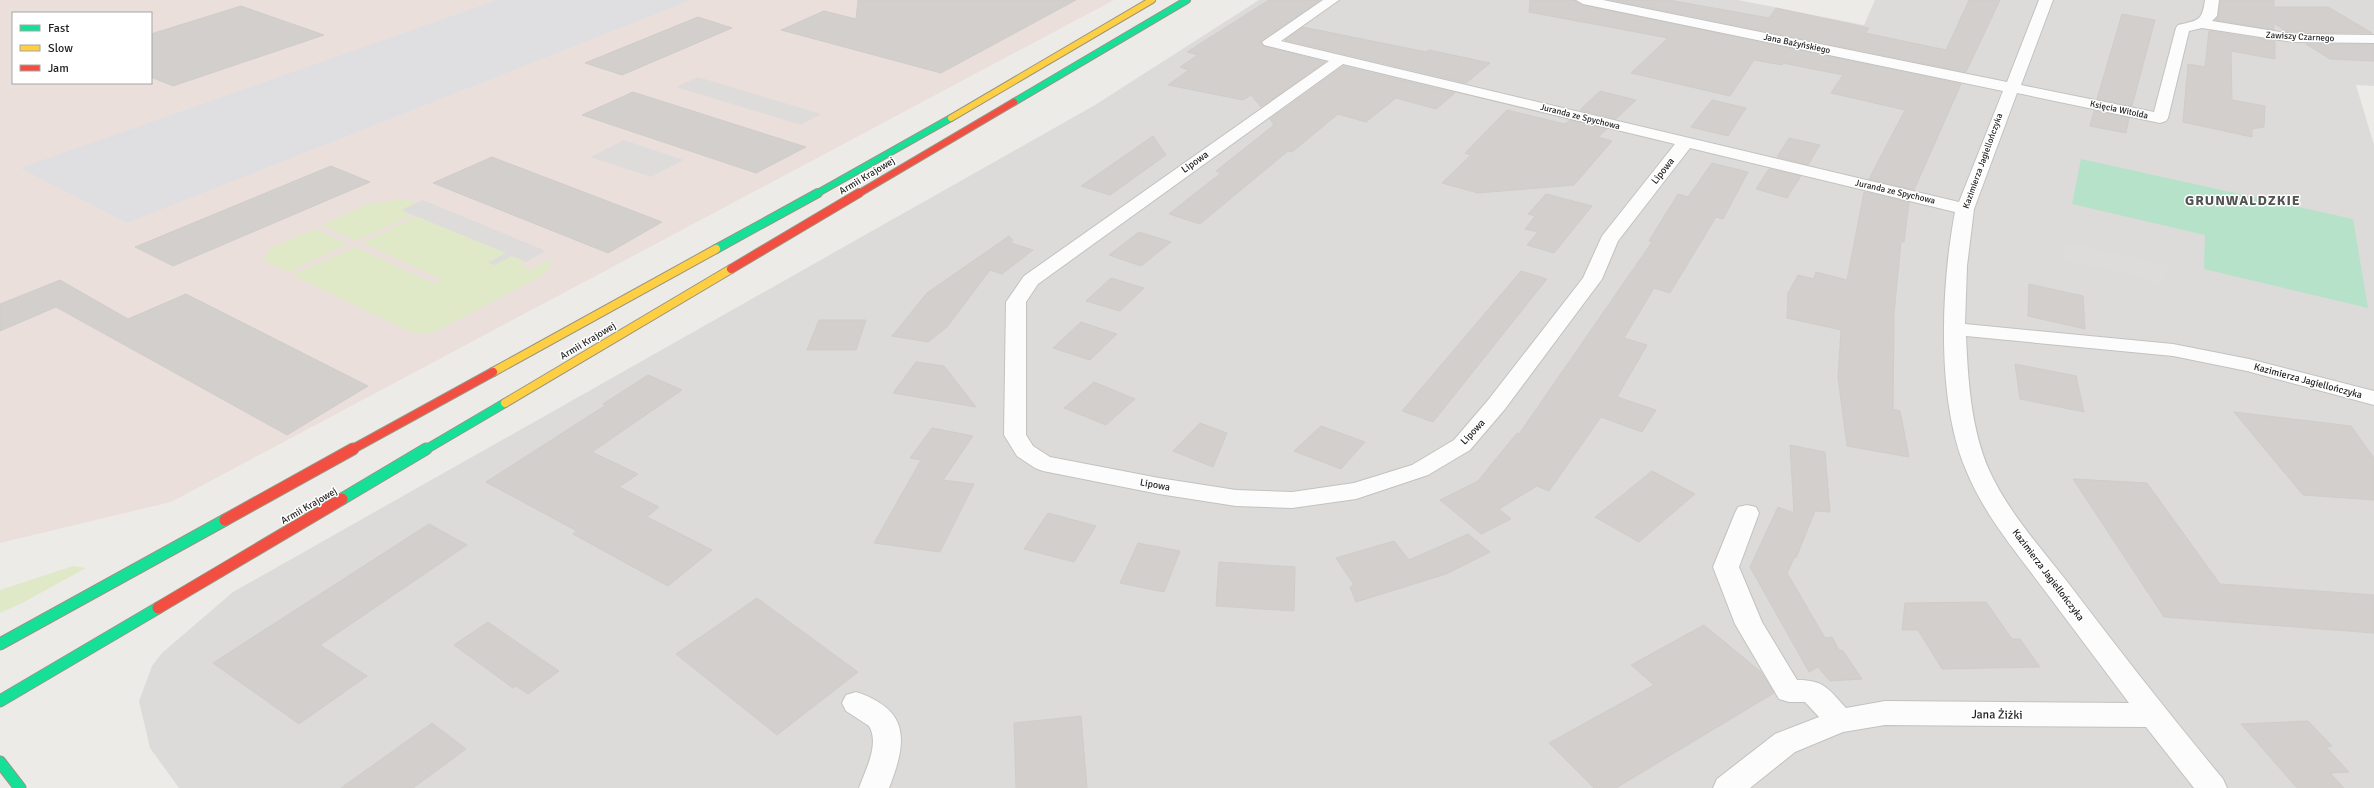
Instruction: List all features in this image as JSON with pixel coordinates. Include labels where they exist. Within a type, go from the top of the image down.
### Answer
[{"type":"main road","name":"Armii Krajowej","points":[[0,644],[872,164],[1152,0]]},
{"type":"main road","name":"Armii Krajowej","points":[[0,701],[1187,0]]},
{"type":"main road","points":[[0,762],[20,788]]},
{"type":"street","name":"Juranda ze Spychowa","points":[[1332,0],[1269,42],[1342,58],[1685,143],[1965,209]]},
{"type":"street","name":"Jana Bażyńskiego","points":[[1583,0],[2011,88]]},
{"type":"street","name":"Kazimierza Jagiellończyka","points":[[2046,0],[1965,209],[1959,235],[1956,329],[1959,386],[1968,440],[1971,454],[1990,496],[2030,552],[2154,716],[2212,788]]},
{"type":"street","points":[[2202,24],[2210,16],[2212,0]]},
{"type":"street","name":"Księcia Witolda","points":[[2011,88],[2160,118],[2183,28],[2202,24]]},
{"type":"street","name":"Zawiszy Czarnego","points":[[2202,24],[2293,38],[2374,39]]},
{"type":"street","name":"Lipowa","points":[[1342,58],[1031,280],[1016,302],[1015,435],[1025,451],[1043,463],[1159,486],[1236,498],[1292,500],[1356,491],[1420,470],[1462,445],[1497,404],[1592,279],[1609,240],[1685,143]]},
{"type":"street","name":"Kazimierza Jagiellończyka","points":[[1956,329],[2173,350],[2249,365],[2374,398]]},
{"type":"street","points":[[1747,513],[1726,567],[1749,624],[1789,692],[1812,692],[1840,721]]},
{"type":"street","points":[[856,703],[879,718],[888,735],[885,758],[874,788]]},
{"type":"street","name":"Jana Żiżki","points":[[1728,788],[1785,743],[1840,721],[1885,713],[2154,716]]},
{"type":"shaded area","points":[[0,0],[1114,0],[171,502],[0,543]]},
{"type":"shaded area","points":[[497,0],[691,0],[127,223],[20,168]]},
{"type":"shaded area","points":[[1259,0],[1738,0],[1864,25],[1875,0],[2374,0],[2374,86],[2356,85],[2374,145],[2374,788],[179,788],[150,748],[139,701],[152,666],[162,653],[233,592],[1095,105]]},
{"type":"shaded area","points":[[698,77],[821,114],[801,125],[676,87]]},
{"type":"shaded area","points":[[624,140],[684,160],[651,177],[590,157]]},
{"type":"shaded area","points":[[423,200],[546,251],[526,262],[512,256],[495,265],[488,263],[506,253],[401,210]]},
{"type":"shaded area","points":[[2066,242],[2171,266],[2159,287],[2143,278],[2063,260]]},
{"type":"green space","points":[[2081,159],[2353,219],[2368,308],[2204,269],[2205,235],[2072,204]]},
{"type":"green space","points":[[403,199],[417,203],[402,210],[412,215],[356,241],[322,225],[365,205]]},
{"type":"green space","points":[[417,216],[526,262],[519,265],[531,270],[550,260],[552,261],[548,270],[540,277],[435,332],[415,334],[292,275],[355,247],[436,284],[442,280],[363,243]]},
{"type":"green space","points":[[314,229],[348,244],[289,272],[263,261],[271,248]]},
{"type":"green space","points":[[73,566],[86,568],[24,602],[0,613],[0,590]]},
{"type":"building","points":[[858,0],[1076,0],[941,73],[781,30],[824,11],[856,19]]},
{"type":"building","points":[[1269,0],[1320,0],[1261,42],[1264,46],[1325,62],[1261,107],[1251,95],[1243,100],[1168,85],[1189,70],[1180,67],[1198,55],[1187,52]]},
{"type":"building","points":[[1530,0],[1575,0],[1583,5],[1961,84],[1914,190],[1869,179],[1905,110],[1831,93],[1843,75],[1783,63],[1782,65],[1754,60],[1730,96],[1631,73],[1668,38],[1529,12]]},
{"type":"building","points":[[1611,0],[1669,0],[1769,18],[1776,8],[1869,28],[1865,33],[1946,50],[1969,0],[2000,0],[1966,72]]},
{"type":"building","points":[[2220,0],[2274,0],[2274,7],[2328,7],[2372,33],[2287,32],[2274,23],[2274,30],[2215,20],[2218,16]]},
{"type":"building","points":[[241,6],[324,35],[173,86],[152,77],[152,34]]},
{"type":"building","points":[[2122,14],[2155,20],[2132,106],[2097,99]]},
{"type":"building","points":[[698,17],[732,28],[622,75],[585,63]]},
{"type":"building","points":[[1303,27],[1426,52],[1429,50],[1490,63],[1466,83],[1285,40]]},
{"type":"building","points":[[2209,31],[2275,41],[2275,59],[2231,51],[2232,100],[2265,106],[2264,127],[2252,129],[2252,137],[2183,122],[2188,64],[2205,67]]},
{"type":"building","points":[[2306,44],[2374,44],[2374,61],[2330,59]]},
{"type":"building","points":[[1343,66],[1455,93],[1436,109],[1396,98],[1366,122],[1338,114],[1292,152],[1288,151],[1200,224],[1169,214],[1221,173],[1216,171],[1274,125],[1270,119]]},
{"type":"building","points":[[1600,91],[1636,100],[1616,119],[1580,110]]},
{"type":"building","points":[[633,92],[806,147],[756,173],[582,115]]},
{"type":"building","points":[[1712,100],[1746,108],[1728,136],[1691,127]]},
{"type":"building","points":[[1507,110],[1565,124],[1570,120],[1607,129],[1598,137],[1612,141],[1574,185],[1478,193],[1442,183],[1471,155],[1465,153]]},
{"type":"building","points":[[2094,111],[2129,118],[2126,133],[2090,126]]},
{"type":"building","points":[[1153,136],[1166,155],[1110,195],[1081,186]]},
{"type":"building","points":[[1789,138],[1820,145],[1808,165],[1777,157]]},
{"type":"building","points":[[492,157],[662,222],[608,253],[433,183]]},
{"type":"building","points":[[1712,163],[1748,172],[1723,219],[1716,217],[1670,293],[1654,288],[1624,338],[1647,345],[1617,397],[1656,410],[1642,432],[1601,417],[1549,491],[1537,486],[1499,509],[1511,519],[1481,534],[1440,500],[1478,481],[1517,433],[1519,434],[1652,242],[1649,241],[1678,194],[1688,197]]},
{"type":"building","points":[[331,166],[370,182],[173,266],[135,247]]},
{"type":"building","points":[[1769,169],[1801,176],[1787,198],[1756,189]]},
{"type":"building","points":[[1864,192],[1909,202],[1904,242],[1901,242],[1894,314],[1893,409],[1900,411],[1909,457],[1847,446],[1838,377],[1841,330],[1787,318],[1788,293],[1798,275],[1814,279],[1816,272],[1847,280]]},
{"type":"building","points":[[1546,194],[1592,206],[1554,253],[1527,245],[1538,232],[1525,229],[1535,216],[1528,214]]},
{"type":"building","points":[[1139,232],[1171,242],[1141,266],[1109,255]]},
{"type":"building","points":[[1009,236],[1013,240],[1011,243],[1033,250],[1002,274],[990,270],[947,327],[928,342],[892,336],[927,293]]},
{"type":"building","points":[[1521,271],[1547,279],[1433,422],[1402,411]]},
{"type":"building","points":[[1111,278],[1144,288],[1120,311],[1086,301]]},
{"type":"building","points":[[60,280],[128,319],[186,294],[368,386],[287,435],[56,307],[0,331],[0,304]]},
{"type":"building","points":[[2029,284],[2083,296],[2085,329],[2028,316]]},
{"type":"building","points":[[819,320],[866,320],[856,350],[807,350]]},
{"type":"building","points":[[1081,322],[1117,334],[1090,360],[1053,348]]},
{"type":"building","points":[[916,362],[944,366],[976,407],[893,393]]},
{"type":"building","points":[[2015,364],[2076,376],[2084,412],[2020,399]]},
{"type":"building","points":[[648,375],[682,390],[592,452],[638,474],[619,487],[659,507],[647,517],[712,550],[668,586],[573,534],[577,531],[486,482],[606,405],[603,404]]},
{"type":"building","points":[[1094,382],[1135,399],[1106,425],[1064,408]]},
{"type":"building","points":[[2234,412],[2351,426],[2374,458],[2374,500],[2303,495]]},
{"type":"building","points":[[1200,423],[1227,433],[1213,467],[1173,451]]},
{"type":"building","points":[[1321,426],[1365,442],[1341,469],[1294,451]]},
{"type":"building","points":[[932,428],[973,436],[943,480],[974,484],[940,552],[874,543],[921,460],[910,458]]},
{"type":"building","points":[[1790,445],[1825,452],[1830,512],[1815,511],[1796,558],[1796,554],[1787,573],[1825,638],[1832,637],[1839,650],[1843,651],[1862,679],[1830,681],[1818,667],[1809,672],[1750,567],[1778,507],[1794,513]]},
{"type":"building","points":[[1652,471],[1695,494],[1639,542],[1595,517]]},
{"type":"building","points":[[2073,479],[2147,483],[2220,584],[2374,595],[2374,633],[2164,617]]},
{"type":"building","points":[[1048,513],[1096,526],[1074,562],[1024,549]]},
{"type":"building","points":[[429,524],[467,545],[320,645],[367,676],[299,724],[213,663]]},
{"type":"building","points":[[1468,534],[1490,552],[1446,574],[1356,602],[1350,587],[1354,585],[1336,558],[1394,541],[1409,560]]},
{"type":"building","points":[[1138,543],[1180,551],[1164,592],[1120,583]]},
{"type":"building","points":[[1219,562],[1295,567],[1294,611],[1216,606]]},
{"type":"building","points":[[757,598],[858,672],[777,735],[676,654]]},
{"type":"building","points":[[1986,602],[2012,639],[2020,639],[2040,667],[1942,669],[1918,630],[1902,630],[1905,603]]},
{"type":"building","points":[[488,622],[559,671],[528,694],[516,686],[513,688],[454,645]]},
{"type":"building","points":[[1704,625],[1761,672],[1774,693],[1616,788],[1594,788],[1549,743],[1654,685],[1631,665]]},
{"type":"building","points":[[1081,716],[1087,788],[1016,788],[1014,723]]},
{"type":"building","points":[[2308,721],[2332,746],[2326,747],[2349,772],[2330,773],[2344,788],[2297,788],[2241,724]]},
{"type":"building","points":[[432,723],[466,749],[413,788],[341,788]]},
{"type":"traffic: fast","points":[[1014,102],[1187,0]]},
{"type":"traffic: fast","points":[[716,249],[872,164],[951,118]]},
{"type":"traffic: fast","points":[[342,499],[505,403]]},
{"type":"traffic: fast","points":[[0,644],[225,520]]},
{"type":"traffic: fast","points":[[0,701],[158,608]]},
{"type":"traffic: fast","points":[[0,762],[20,788]]},
{"type":"traffic: slow","points":[[951,118],[1152,0]]},
{"type":"traffic: slow","points":[[493,372],[716,249]]},
{"type":"traffic: slow","points":[[505,403],[731,269]]},
{"type":"traffic: jam","points":[[731,269],[1014,102]]},
{"type":"traffic: jam","points":[[225,520],[493,372]]},
{"type":"traffic: jam","points":[[158,608],[342,499]]},
{"type":"district","name":"GRUNWALDZKIE","points":[[2243,200]]}]
